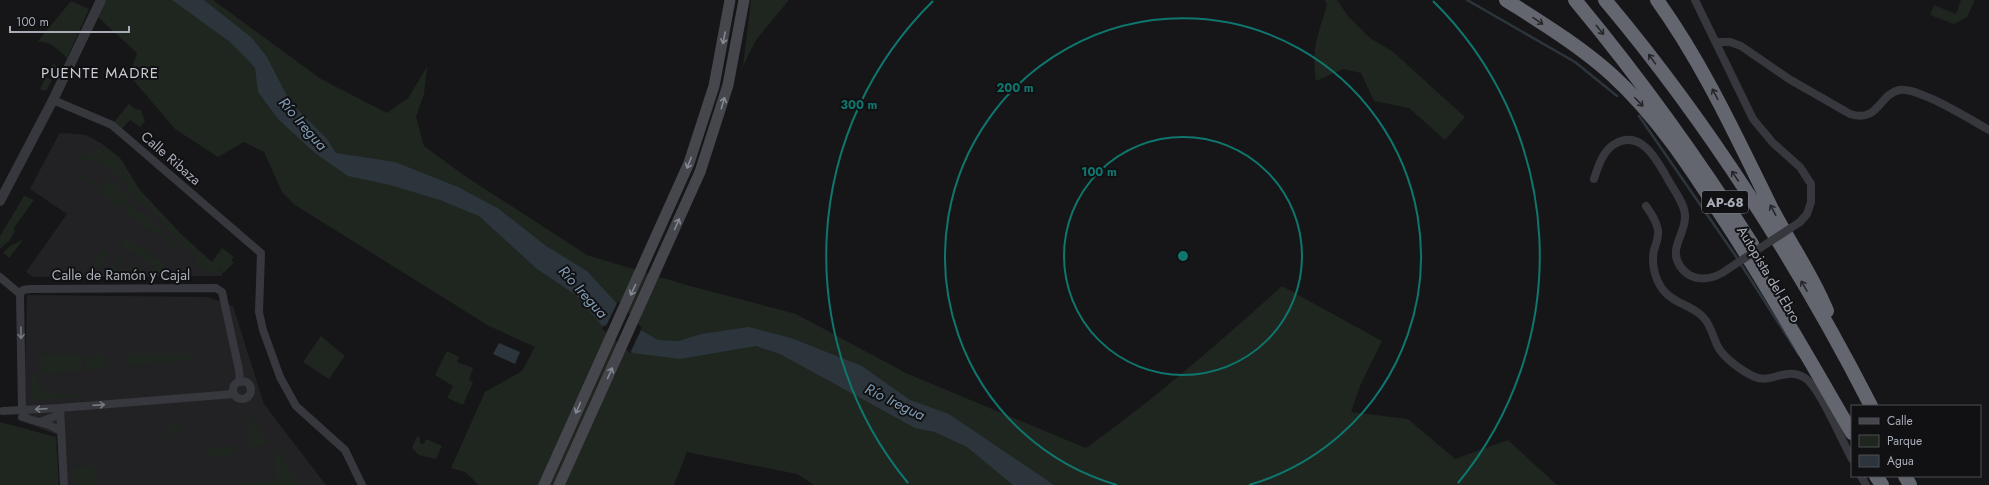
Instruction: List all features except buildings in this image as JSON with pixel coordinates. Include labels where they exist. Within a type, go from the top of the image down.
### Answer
[{"type":"highway","points":[[1506,0],[1595,61],[1611,74],[1652,115],[1703,186],[1749,258],[1795,333],[1851,431]]},
{"type":"highway","name":"Autopista del Ebro","points":[[1575,0],[1636,76],[1704,170],[1772,277],[1827,372],[1851,418]]},
{"type":"highway","name":"Autopista del Ebro","points":[[1605,0],[1680,97],[1748,195],[1807,291],[1870,405]]},
{"type":"highway","points":[[1657,0],[1697,60],[1772,208],[1819,292],[1833,326],[1873,405]]},
{"type":"highway","points":[[1877,477],[1883,485]]},
{"type":"main road","points":[[544,485],[649,255],[699,137],[714,86],[730,0]]},
{"type":"main road","points":[[559,485],[700,172],[728,85],[744,0]]},
{"type":"street","points":[[0,200],[31,144],[101,0]]},
{"type":"street","points":[[1594,179],[1600,162],[1608,149],[1616,144],[1629,140],[1642,144],[1652,152],[1685,212],[1684,226],[1676,247],[1679,264],[1696,279],[1710,278],[1728,269],[1800,222],[1807,214],[1811,202],[1811,184],[1800,167],[1773,143],[1753,119],[1717,42],[1695,0]]},
{"type":"street","points":[[1717,42],[1730,42],[1741,46],[1789,79],[1850,114],[1868,115],[1892,93],[1899,90],[1908,90],[1936,100],[1989,130]]},
{"type":"street","name":"Calle Ribaza","points":[[53,100],[112,125],[262,253],[259,312],[263,330],[280,377],[296,406],[344,450],[362,485]]},
{"type":"street","points":[[1646,206],[1658,229],[1657,242],[1653,255],[1654,269],[1663,290],[1672,298],[1697,311],[1703,317],[1723,354],[1755,377],[1764,379],[1784,373],[1804,378],[1809,382],[1817,393],[1851,457]]},
{"type":"street","points":[[0,277],[20,294],[22,410],[26,418]]},
{"type":"street","name":"Calle de Ramón y Cajal","points":[[20,294],[23,290],[30,289],[216,288],[222,292],[239,370],[240,382]]},
{"type":"street","points":[[240,382],[248,383],[251,388],[251,393],[248,398],[237,398],[234,394],[234,388],[240,382]]},
{"type":"street","points":[[2,410],[60,408],[234,394]]},
{"type":"street","points":[[40,422],[56,416],[60,408]]},
{"type":"street","points":[[60,408],[64,485]]},
{"type":"street","points":[[2,410],[40,422],[61,432]]},
{"type":"shaded area","points":[[59,134],[86,135],[101,143],[120,158],[139,189],[182,236],[223,272],[222,276],[33,277],[26,272],[67,214],[30,189]]},
{"type":"shaded area","points":[[27,295],[208,297],[233,306],[264,404],[326,485],[60,485],[57,435],[24,422]]},
{"type":"green space","points":[[106,0],[213,0],[321,79],[387,113],[408,98],[427,67],[424,94],[416,117],[424,146],[465,176],[587,255],[683,284],[796,314],[908,374],[1086,448],[1137,410],[1186,370],[1282,286],[1382,341],[1360,386],[1351,412],[1408,419],[1455,459],[1508,440],[1557,485],[814,485],[797,474],[687,452],[674,485],[479,485],[465,472],[451,468],[485,392],[522,371],[535,347],[489,326],[295,205],[282,192],[264,152],[244,142],[218,157],[175,129],[129,75],[137,53],[98,17]]},
{"type":"green space","points":[[751,0],[789,0],[756,40],[743,66]]},
{"type":"green space","points":[[1325,0],[1337,0],[1348,16],[1370,38],[1392,51],[1465,117],[1445,140],[1409,108],[1374,101],[1361,73],[1343,69],[1316,81],[1314,60],[1316,42],[1327,5]]},
{"type":"green space","points":[[1961,0],[1975,0],[1967,17],[1954,24],[1930,15],[1934,5],[1956,14]]},
{"type":"green space","points":[[71,1],[89,9],[67,58],[50,44],[37,42]]},
{"type":"green space","points":[[52,64],[57,66],[52,77],[47,75]]},
{"type":"green space","points":[[46,77],[52,80],[46,91],[40,89]]},
{"type":"green space","points":[[129,104],[135,109],[141,110],[145,121],[140,127],[130,120],[121,130],[113,123]]},
{"type":"green space","points":[[97,147],[104,151],[95,163],[78,157],[81,153],[91,157]]},
{"type":"green space","points":[[107,148],[120,158],[139,189],[182,235],[212,262],[222,248],[234,257],[231,260],[234,262],[224,273],[218,267],[220,274],[214,275],[195,262],[196,255],[194,251],[187,250],[143,203],[142,204],[125,188],[128,183],[100,163],[99,165],[96,164]]},
{"type":"green space","points":[[78,172],[99,187],[94,188],[76,175]]},
{"type":"green space","points":[[109,179],[129,198],[121,209],[119,206],[98,192]]},
{"type":"green space","points":[[24,196],[34,200],[13,229],[15,231],[10,240],[0,249],[0,236]]},
{"type":"green space","points":[[128,205],[142,214],[143,212],[178,248],[175,248],[124,211]]},
{"type":"green space","points":[[125,237],[164,264],[165,267],[158,276],[110,276],[109,270],[120,255],[123,257],[114,270],[131,270],[135,264],[144,270],[158,270],[120,244]]},
{"type":"green space","points":[[24,239],[9,258],[3,253],[10,246]]},
{"type":"green space","points":[[104,250],[107,252],[107,256],[99,268],[94,268],[93,262]]},
{"type":"green space","points":[[321,336],[345,356],[329,379],[303,362]]},
{"type":"green space","points":[[447,351],[459,357],[457,362],[473,368],[469,380],[473,382],[463,405],[447,398],[453,386],[435,375]]},
{"type":"green space","points":[[40,354],[81,355],[81,371],[42,374]]},
{"type":"green space","points":[[93,354],[105,354],[106,369],[87,370],[86,358],[93,358]]},
{"type":"green space","points":[[127,354],[191,354],[191,360],[128,365]]},
{"type":"green space","points":[[36,373],[37,381],[39,381],[40,385],[43,385],[44,391],[48,391],[48,393],[58,393],[62,396],[85,394],[85,397],[34,400],[31,397],[31,374]]},
{"type":"green space","points":[[247,416],[250,417],[270,445],[249,446]]},
{"type":"green space","points":[[0,422],[56,437],[59,485],[0,485]]},
{"type":"green space","points":[[171,422],[173,426],[176,424],[181,426],[181,432],[176,430],[173,431],[170,439],[168,440],[168,428],[166,425]]},
{"type":"green space","points":[[417,436],[420,438],[420,443],[424,444],[426,439],[442,446],[436,459],[419,455],[412,448]]},
{"type":"green space","points":[[235,446],[236,454],[207,456],[207,448]]},
{"type":"green space","points":[[273,451],[277,451],[301,485],[247,485],[247,483],[276,480]]},
{"type":"green space","points":[[95,465],[97,485],[74,485],[72,467]]},
{"type":"water","name":"Río Iregua","points":[[172,0],[204,0],[252,38],[267,57],[290,102],[327,139],[336,153],[395,162],[458,187],[499,209],[546,246],[587,271],[642,331],[658,340],[679,341],[701,334],[749,327],[791,338],[862,366],[910,400],[949,414],[1054,485],[1013,485],[967,447],[935,432],[915,428],[780,354],[756,346],[680,359],[633,353],[603,327],[576,295],[537,269],[479,216],[440,200],[390,185],[348,176],[315,153],[278,119],[258,92],[255,68],[245,57],[230,42]]},
{"type":"water","points":[[499,343],[520,352],[515,364],[493,354]]},
{"type":"pier","points":[[618,301],[642,328],[630,353],[602,329],[604,325],[606,326]]},
{"type":"waterway","points":[[1467,0],[1575,62],[1617,96]]},
{"type":"waterway","points":[[1639,116],[1735,255],[1799,355]]},
{"type":"district","name":"PUENTE MADRE","points":[[100,73]]}]
